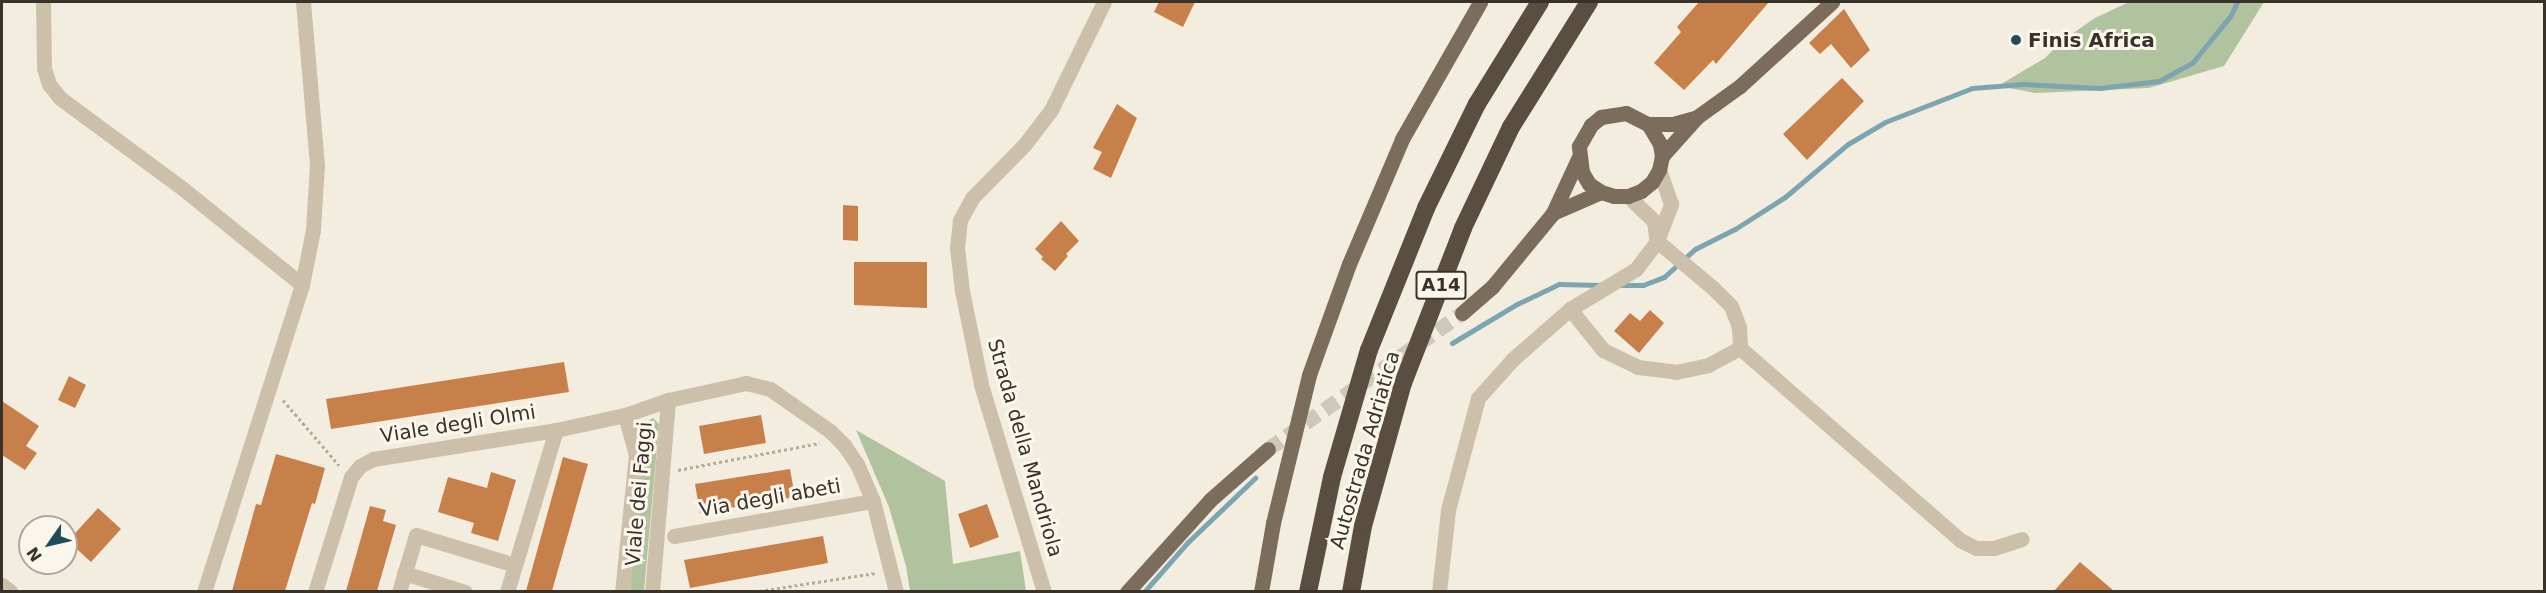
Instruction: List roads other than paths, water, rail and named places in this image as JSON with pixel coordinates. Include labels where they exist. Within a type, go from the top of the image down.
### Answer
[{"type":"highway","name":"Autostrada Adriatica","points":[[1308,591],[1332,477],[1369,350],[1436,187],[1477,104],[1540,2]]},
{"type":"highway","name":"Autostrada Adriatica","points":[[1351,591],[1363,526],[1404,383],[1463,228],[1511,127],[1589,2]]},
{"type":"main road","points":[[1261,591],[1273,523],[1309,375],[1349,264],[1401,139],[1480,2]]},
{"type":"main road","points":[[1578,159],[1582,172],[1590,184],[1601,192],[1614,196],[1628,196],[1647,186],[1660,163],[1697,117],[1740,86],[1832,2]]},
{"type":"main road","points":[[1462,313],[1492,287],[1553,213],[1578,159],[1583,135],[1601,117],[1613,113],[1626,113],[1648,124],[1673,124],[1697,117]]},
{"type":"main road","points":[[1648,124],[1660,144],[1660,163]]},
{"type":"main road","points":[[1553,213],[1601,192]]},
{"type":"main road","points":[[1126,591],[1210,500],[1268,449]]},
{"type":"street","points":[[43,2],[44,68],[49,84],[60,98],[191,194],[302,285]]},
{"type":"street","points":[[204,591],[302,285],[312,230],[317,165],[303,2]]},
{"type":"street","name":"Strada della Mandriola","points":[[1044,591],[981,384],[962,291],[957,248],[960,220],[973,197],[1025,144],[1051,110],[1104,2]]},
{"type":"street","points":[[1439,591],[1448,510],[1478,398],[1513,358],[1570,309],[1636,268],[1656,241],[1671,204],[1660,163]]},
{"type":"street","points":[[1628,196],[1654,221],[1656,241],[1731,306],[1739,327],[1740,348],[1960,540],[1976,548],[1994,548],[2022,539]]},
{"type":"street","points":[[1570,309],[1603,350],[1638,367],[1676,372],[1708,365],[1740,348]]},
{"type":"street","name":"Viale dei Faggi","points":[[622,591],[636,455],[625,415],[668,400],[746,383],[770,389],[830,431],[844,445],[857,464],[873,501],[896,591]]},
{"type":"street","name":"Viale dei Faggi","points":[[652,591],[668,400]]},
{"type":"street","name":"Viale degli Olmi","points":[[315,591],[351,477],[360,466],[373,459],[556,430],[625,415]]},
{"type":"street","points":[[507,591],[556,430]]},
{"type":"street","name":"Via degli abeti","points":[[674,536],[873,501]]},
{"type":"street","points":[[399,591],[416,535],[515,565]]},
{"type":"street","points":[[404,573],[465,591]]},
{"type":"street","points":[[2,585],[11,591]]},
{"type":"waterway","points":[[1617,285],[1643,285],[1664,277],[1695,249],[1735,229],[1785,197],[1848,144],[1885,122],[1972,88],[2024,84],[2100,88],[2159,81],[2193,62],[2231,15],[2237,2]]},
{"type":"waterway","points":[[1452,343],[1517,304],[1559,284],[1602,285]]},
{"type":"waterway","points":[[1144,592],[1188,542],[1255,478]]},
{"type":"tunnel","points":[[1268,449],[1462,313]]},
{"type":"place","name":"Finis Africa","points":[[2016,40]]}]
